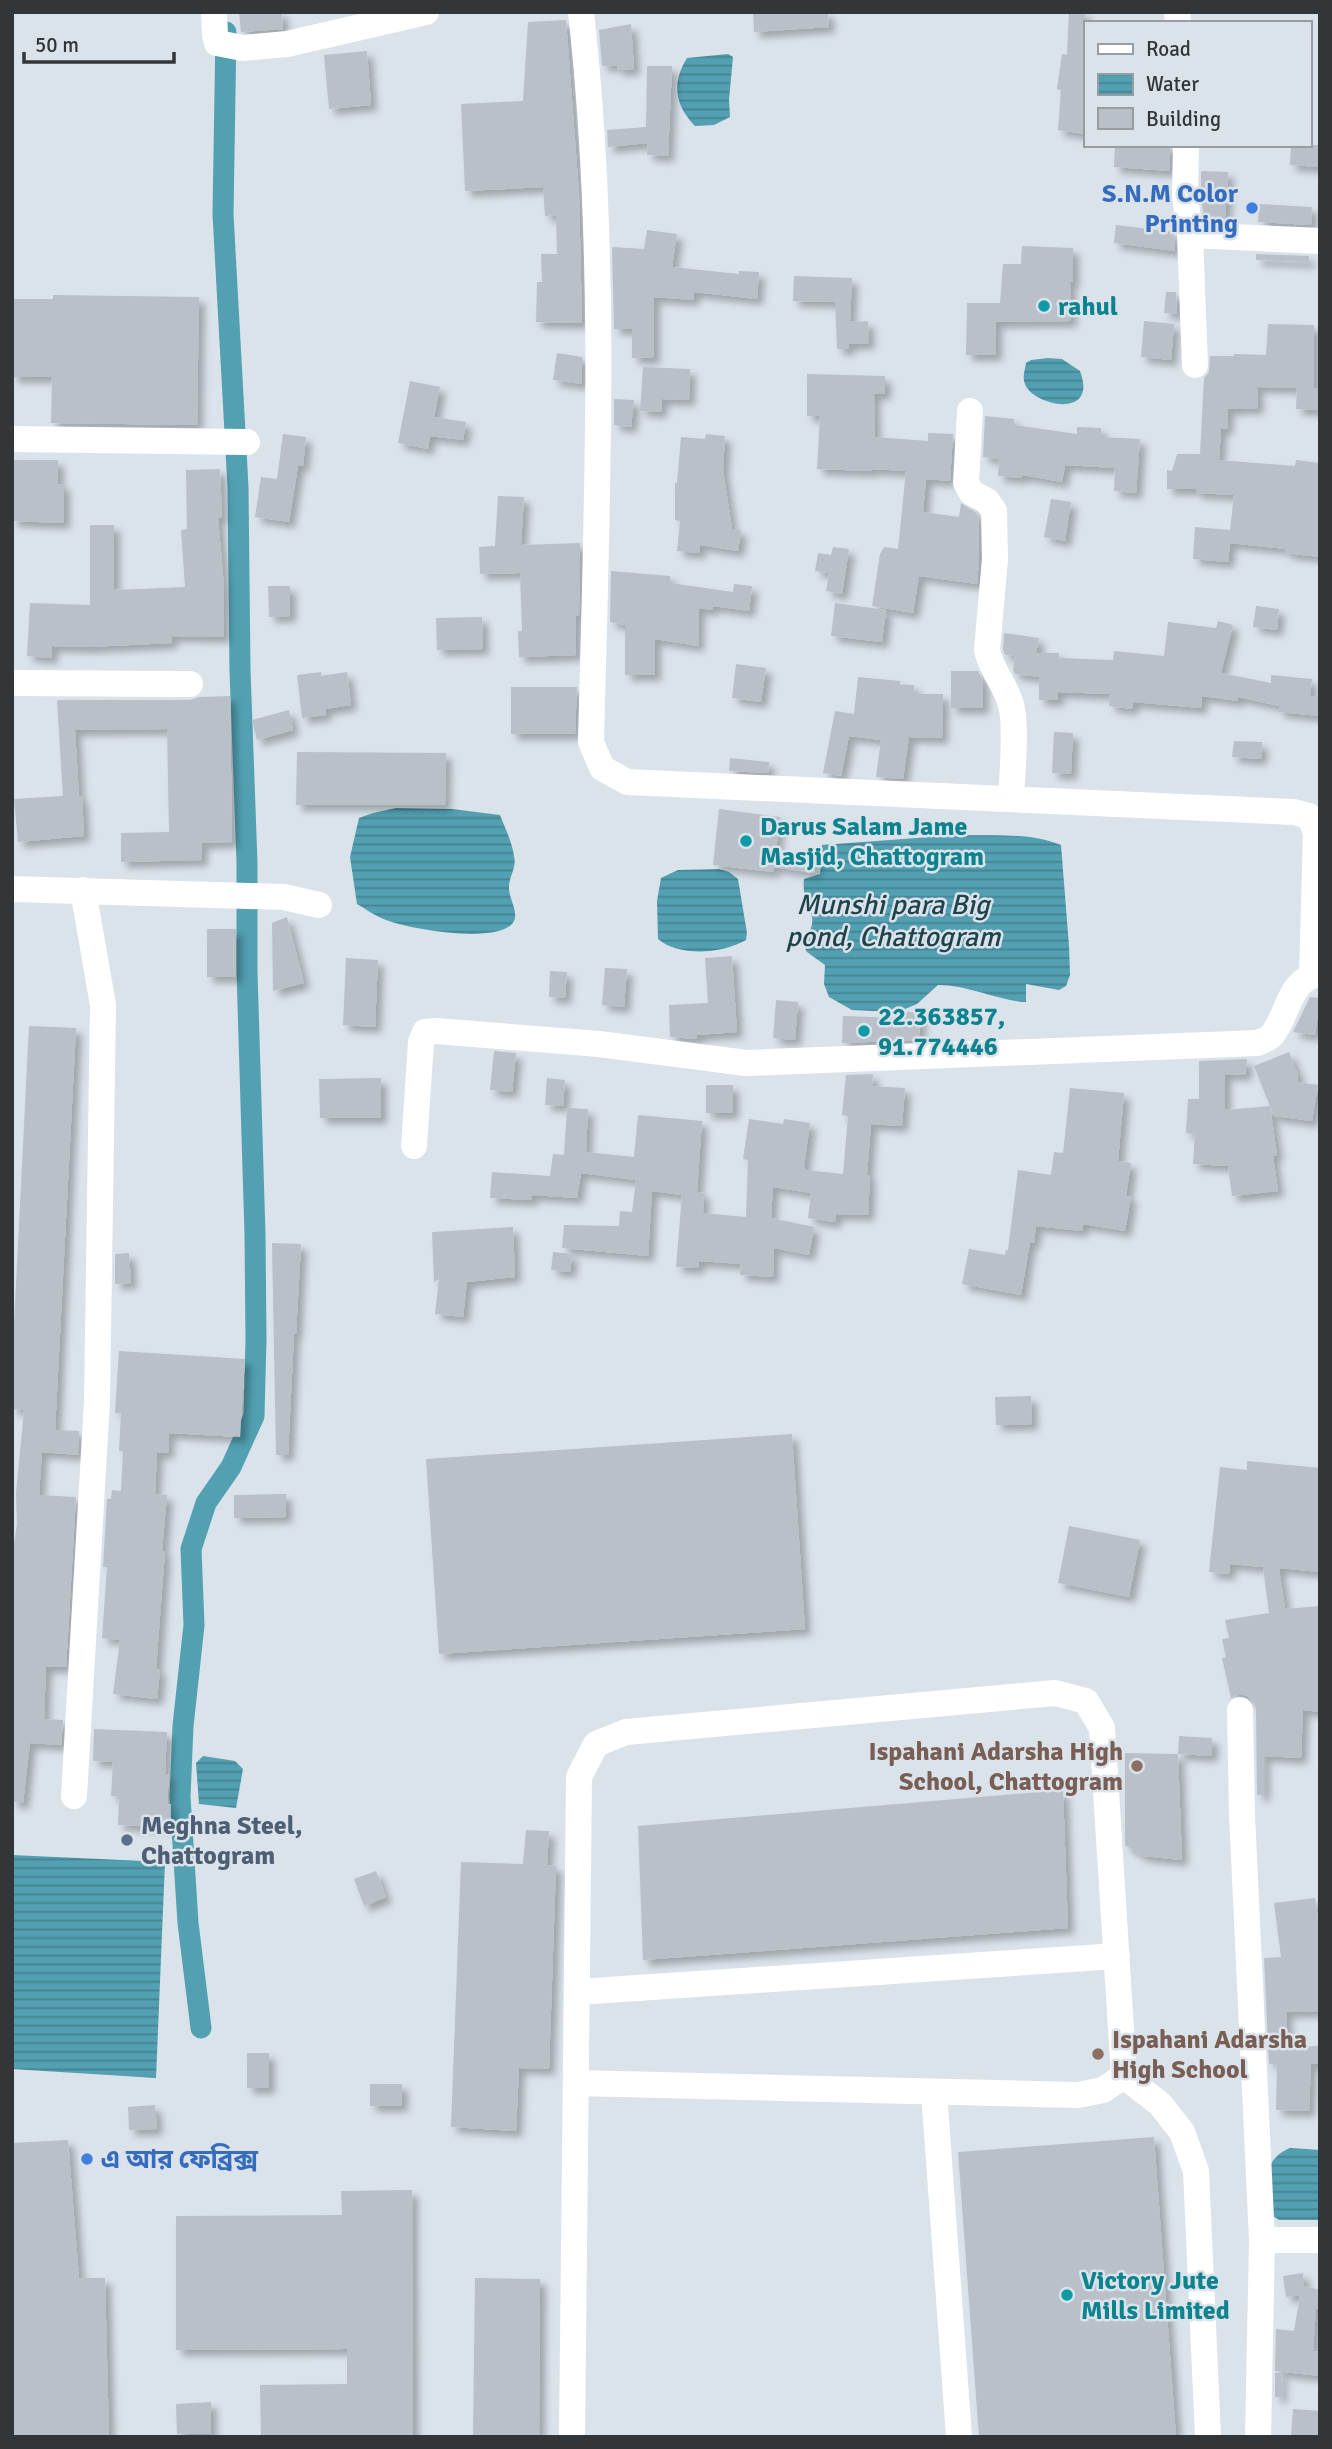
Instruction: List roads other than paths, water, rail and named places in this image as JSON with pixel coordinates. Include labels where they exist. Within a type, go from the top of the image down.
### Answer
[{"type":"street","points":[[214,12],[215,35],[230,46],[287,44],[426,12]]},
{"type":"street","points":[[414,1146],[421,1042],[425,1032],[599,1044],[746,1063],[1257,1043],[1272,1035],[1293,991],[1316,974],[1316,832],[1309,817],[1294,812],[627,782],[603,768],[591,742],[597,521],[597,262],[589,83],[581,12]]},
{"type":"street","points":[[1186,147],[1185,195],[1190,235],[1195,365]]},
{"type":"street","points":[[1190,235],[1320,241]]},
{"type":"street","points":[[970,411],[966,482],[972,493],[987,501],[994,511],[996,559],[986,650],[1013,709],[1011,800]]},
{"type":"street","points":[[12,439],[234,442]]},
{"type":"street","points":[[12,683],[190,684]]},
{"type":"street","points":[[12,889],[284,897],[319,905]]},
{"type":"street","points":[[74,1796],[97,1401],[103,1005],[83,890]]},
{"type":"street","points":[[572,2437],[579,1777],[596,1744],[626,1732],[1055,1693],[1086,1701],[1102,1728],[1124,2076],[1160,2104],[1182,2132],[1196,2171],[1208,2437]]},
{"type":"street","points":[[1240,1710],[1244,1866],[1262,2240],[1258,2437]]},
{"type":"street","points":[[578,1992],[1117,1956]]},
{"type":"street","points":[[577,2083],[1078,2095],[1103,2090],[1124,2076]]},
{"type":"street","points":[[934,2092],[959,2437]]},
{"type":"street","points":[[1262,2240],[1320,2240]]},
{"type":"water","points":[[728,54],[733,57],[730,117],[714,125],[695,126],[679,102],[677,85],[682,67],[687,58]]},
{"type":"water","points":[[1048,358],[1062,359],[1080,371],[1083,387],[1080,397],[1073,403],[1062,404],[1039,398],[1030,392],[1025,384],[1026,363]]},
{"type":"water","points":[[396,808],[452,809],[500,815],[515,860],[509,887],[515,911],[512,924],[502,930],[488,933],[451,933],[386,920],[357,904],[350,857],[359,818]]},
{"type":"water","name":"Munshi para Big pond, Chattogram","points":[[957,835],[1023,836],[1061,845],[1069,946],[1070,975],[1066,986],[1059,990],[1026,984],[1026,1002],[960,987],[938,985],[917,1004],[905,1009],[874,1011],[852,1010],[829,997],[824,984],[825,965],[807,952],[802,942],[812,925],[804,879],[820,874],[822,845]]},
{"type":"water","points":[[719,869],[738,879],[746,940],[713,951],[689,951],[677,949],[658,939],[657,901],[661,878],[678,870]]},
{"type":"water","points":[[203,1756],[235,1761],[243,1769],[236,1808],[199,1804],[196,1763]]},
{"type":"water","points":[[12,1855],[165,1862],[156,2078],[12,2069]]},
{"type":"water","points":[[1290,2148],[1320,2150],[1320,2220],[1279,2220],[1269,2213],[1267,2184],[1270,2167],[1280,2153]]},
{"type":"waterway","points":[[201,2028],[188,1923],[180,1797],[183,1726],[194,1625],[191,1549],[206,1503],[231,1467],[254,1416],[256,1339],[238,487],[223,214],[226,32]]},
{"type":"place","name":"S.N.M Color Printing","points":[[1252,208]]},
{"type":"place","name":"rahul","points":[[1044,306]]},
{"type":"place","name":"Darus Salam Jame Masjid, Chattogram","points":[[746,841]]},
{"type":"place","name":"22.363857, 91.774446","points":[[864,1031]]},
{"type":"place","name":"Ispahani Adarsha High School, Chattogram","points":[[1137,1766]]},
{"type":"place","name":"Meghna Steel, Chattogram","points":[[127,1840]]},
{"type":"place","name":"Ispahani Adarsha High School","points":[[1098,2054]]},
{"type":"place","name":"এ আর ফেব্রিক্স","points":[[87,2159]]},
{"type":"place","name":"Victory Jute Mills Limited","points":[[1067,2295]]}]
